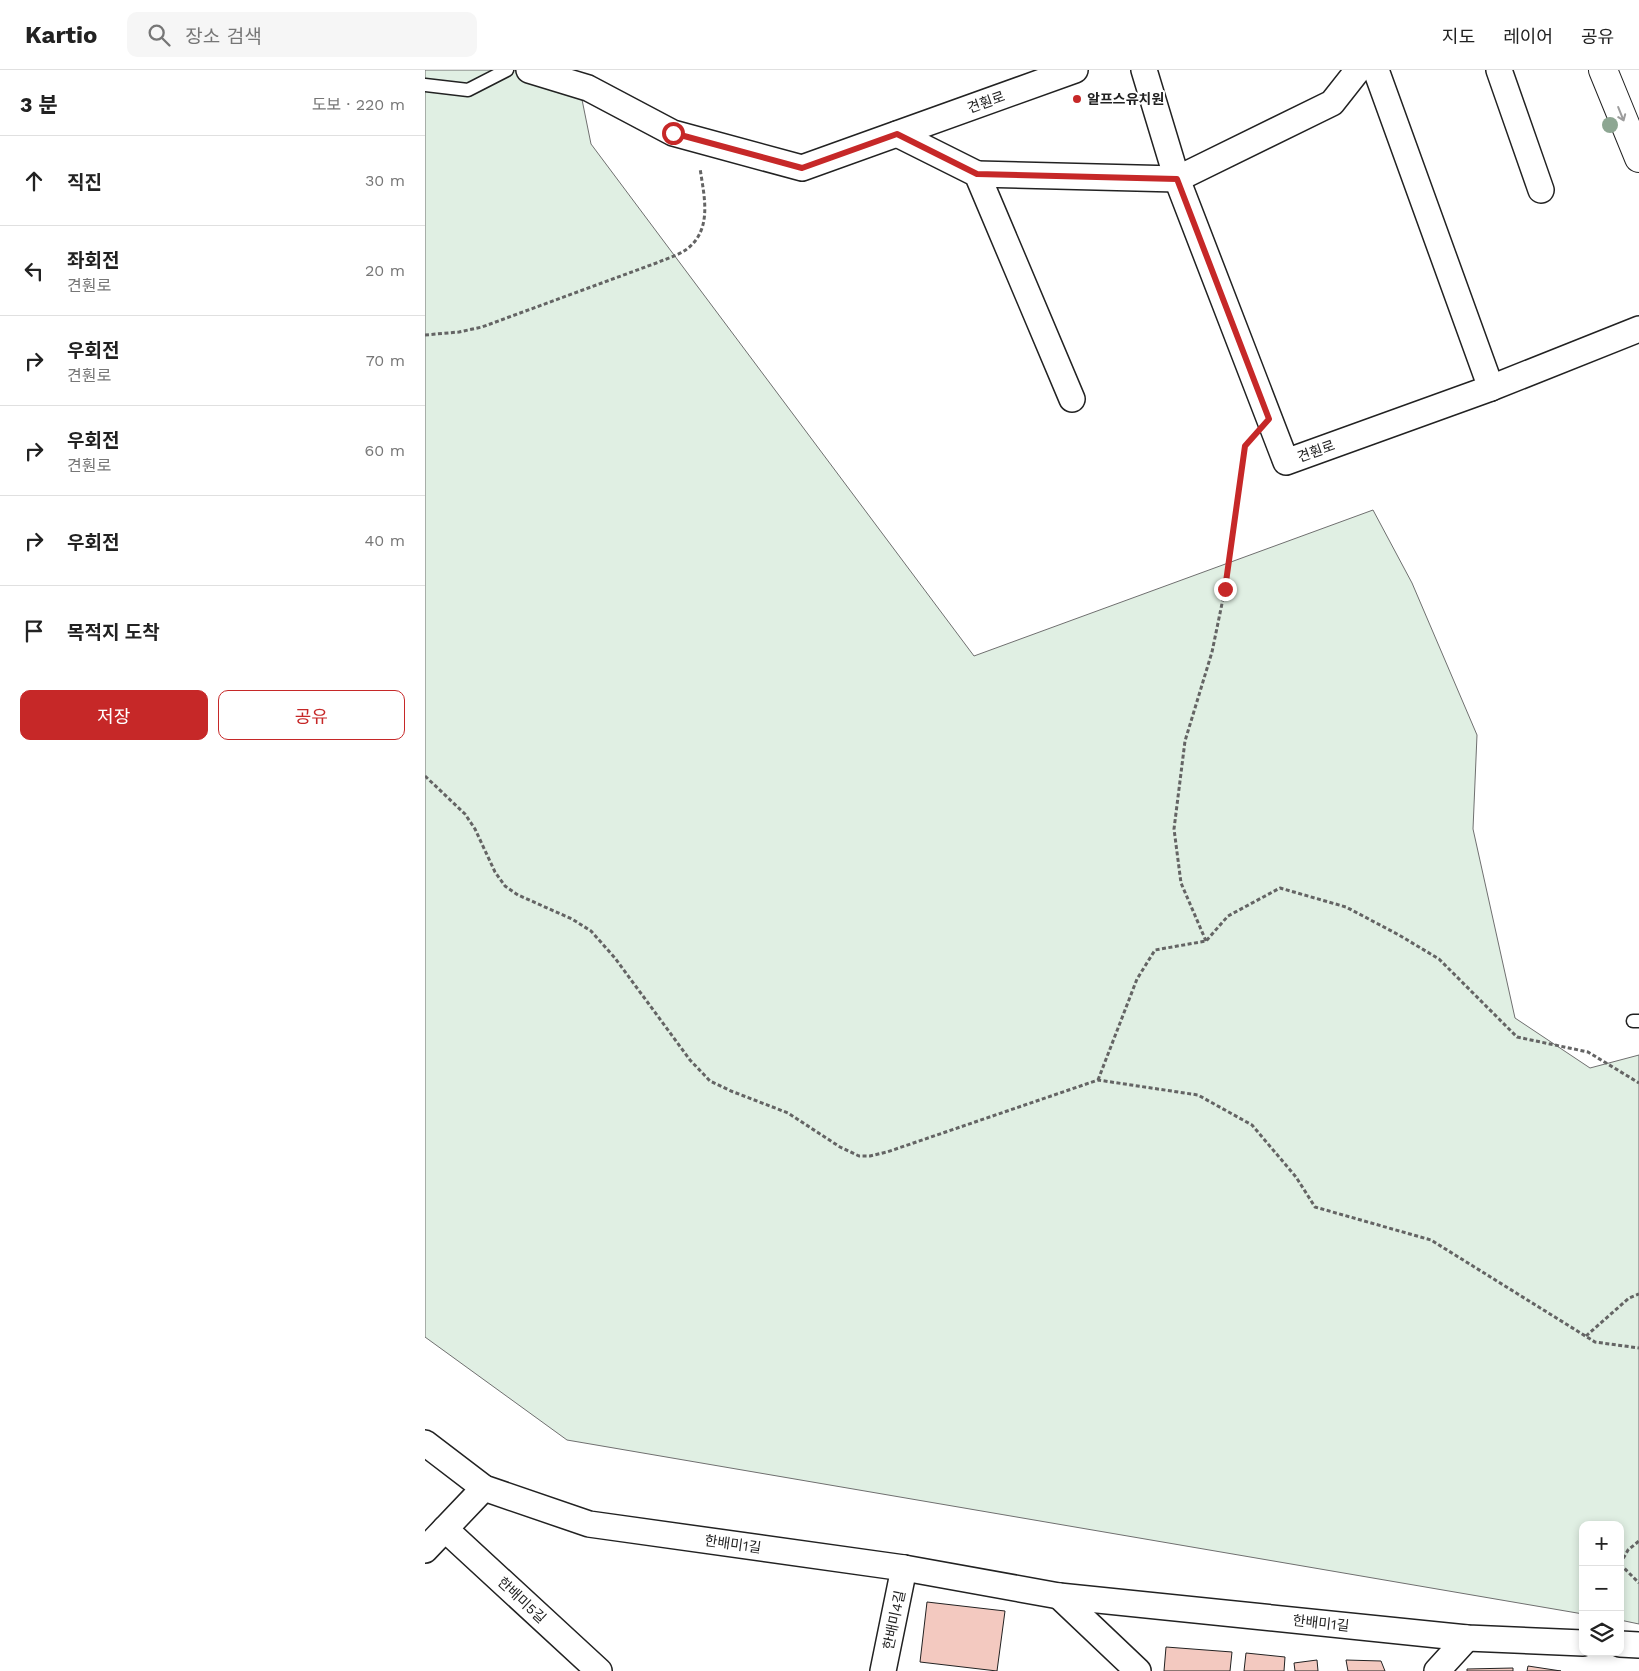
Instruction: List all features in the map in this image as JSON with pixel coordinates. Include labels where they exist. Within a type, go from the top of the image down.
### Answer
[{"type":"street","name":"견훤로","points":[[529,70],[588,88],[673,133],[802,168],[1075,70]]},
{"type":"street","name":"견훤로","points":[[1144,70],[1177,179],[1286,462],[1491,388],[1639,329]]},
{"type":"street","points":[[897,134],[977,174],[1177,179],[1332,104],[1358,70]]},
{"type":"street","points":[[1376,70],[1491,388]]},
{"type":"street","points":[[1499,70],[1541,190]]},
{"type":"street","points":[[1603,70],[1639,158]]},
{"type":"street","points":[[977,174],[1072,399]]},
{"type":"street","name":"한배미1길","points":[[425,1443],[484,1488],[589,1524],[904,1568],[1059,1596],[1467,1638],[1579,1643]]},
{"type":"street","points":[[425,1550],[484,1488]]},
{"type":"street","name":"한배미5길","points":[[445,1529],[599,1671]]},
{"type":"street","name":"한배미4길","points":[[883,1671],[904,1568]]},
{"type":"street","points":[[1059,1596],[1138,1671]]},
{"type":"street","points":[[1437,1671],[1467,1638]]},
{"type":"street","points":[[1624,1644],[1639,1645]]},
{"type":"lane","points":[[425,85],[468,90],[507,70]]},
{"type":"path","points":[[425,335],[459,332],[482,327],[659,262],[685,250],[699,236],[704,223],[705,206],[700,165]]},
{"type":"path","points":[[1206,941],[1181,883],[1173,830],[1185,741],[1212,652],[1225,589],[1245,446],[1269,419]]},
{"type":"path","points":[[425,776],[465,814],[475,829],[495,872],[505,886],[519,895],[572,919],[591,931],[615,958],[690,1060],[710,1081],[788,1113],[803,1121],[840,1147],[859,1156],[870,1156],[887,1152],[1098,1080],[1198,1094],[1252,1125],[1297,1177],[1315,1207],[1431,1240],[1595,1342],[1639,1348]]},
{"type":"path","points":[[1098,1080],[1137,979],[1155,950],[1206,941],[1228,916],[1280,888],[1346,906],[1439,959],[1517,1037],[1588,1052],[1639,1083]]},
{"type":"path","points":[[1586,1336],[1629,1298],[1639,1294]]},
{"type":"path","points":[[1624,1557],[1628,1550],[1639,1541]]},
{"type":"path","points":[[1622,1566],[1639,1583]]},
{"type":"green space","points":[[425,70],[576,70],[591,144],[974,656],[1373,510],[1412,583],[1477,735],[1473,829],[1515,1018],[1590,1068],[1639,1055],[1639,1624],[1624,1621],[1624,1521],[1579,1521],[1579,1613],[567,1440],[425,1337]]},
{"type":"building","points":[[927,1602],[1005,1611],[997,1671],[920,1662]]},
{"type":"building","points":[[1166,1647],[1232,1652],[1230,1671],[1164,1671]]},
{"type":"building","points":[[1246,1653],[1285,1657],[1284,1671],[1244,1671]]},
{"type":"building","points":[[1317,1660],[1318,1671],[1295,1671],[1294,1663]]},
{"type":"building","points":[[1346,1660],[1381,1661],[1385,1671],[1348,1671]]},
{"type":"building","points":[[1528,1666],[1561,1671],[1527,1671]]},
{"type":"building","points":[[1513,1668],[1513,1671],[1467,1671],[1467,1669]]},
{"type":"place","name":"알프스유치원","points":[[1077,99]]},
{"type":"route","points":[[673,133],[802,168],[897,134],[977,174],[1177,179],[1269,419],[1245,446],[1225,589]]}]
